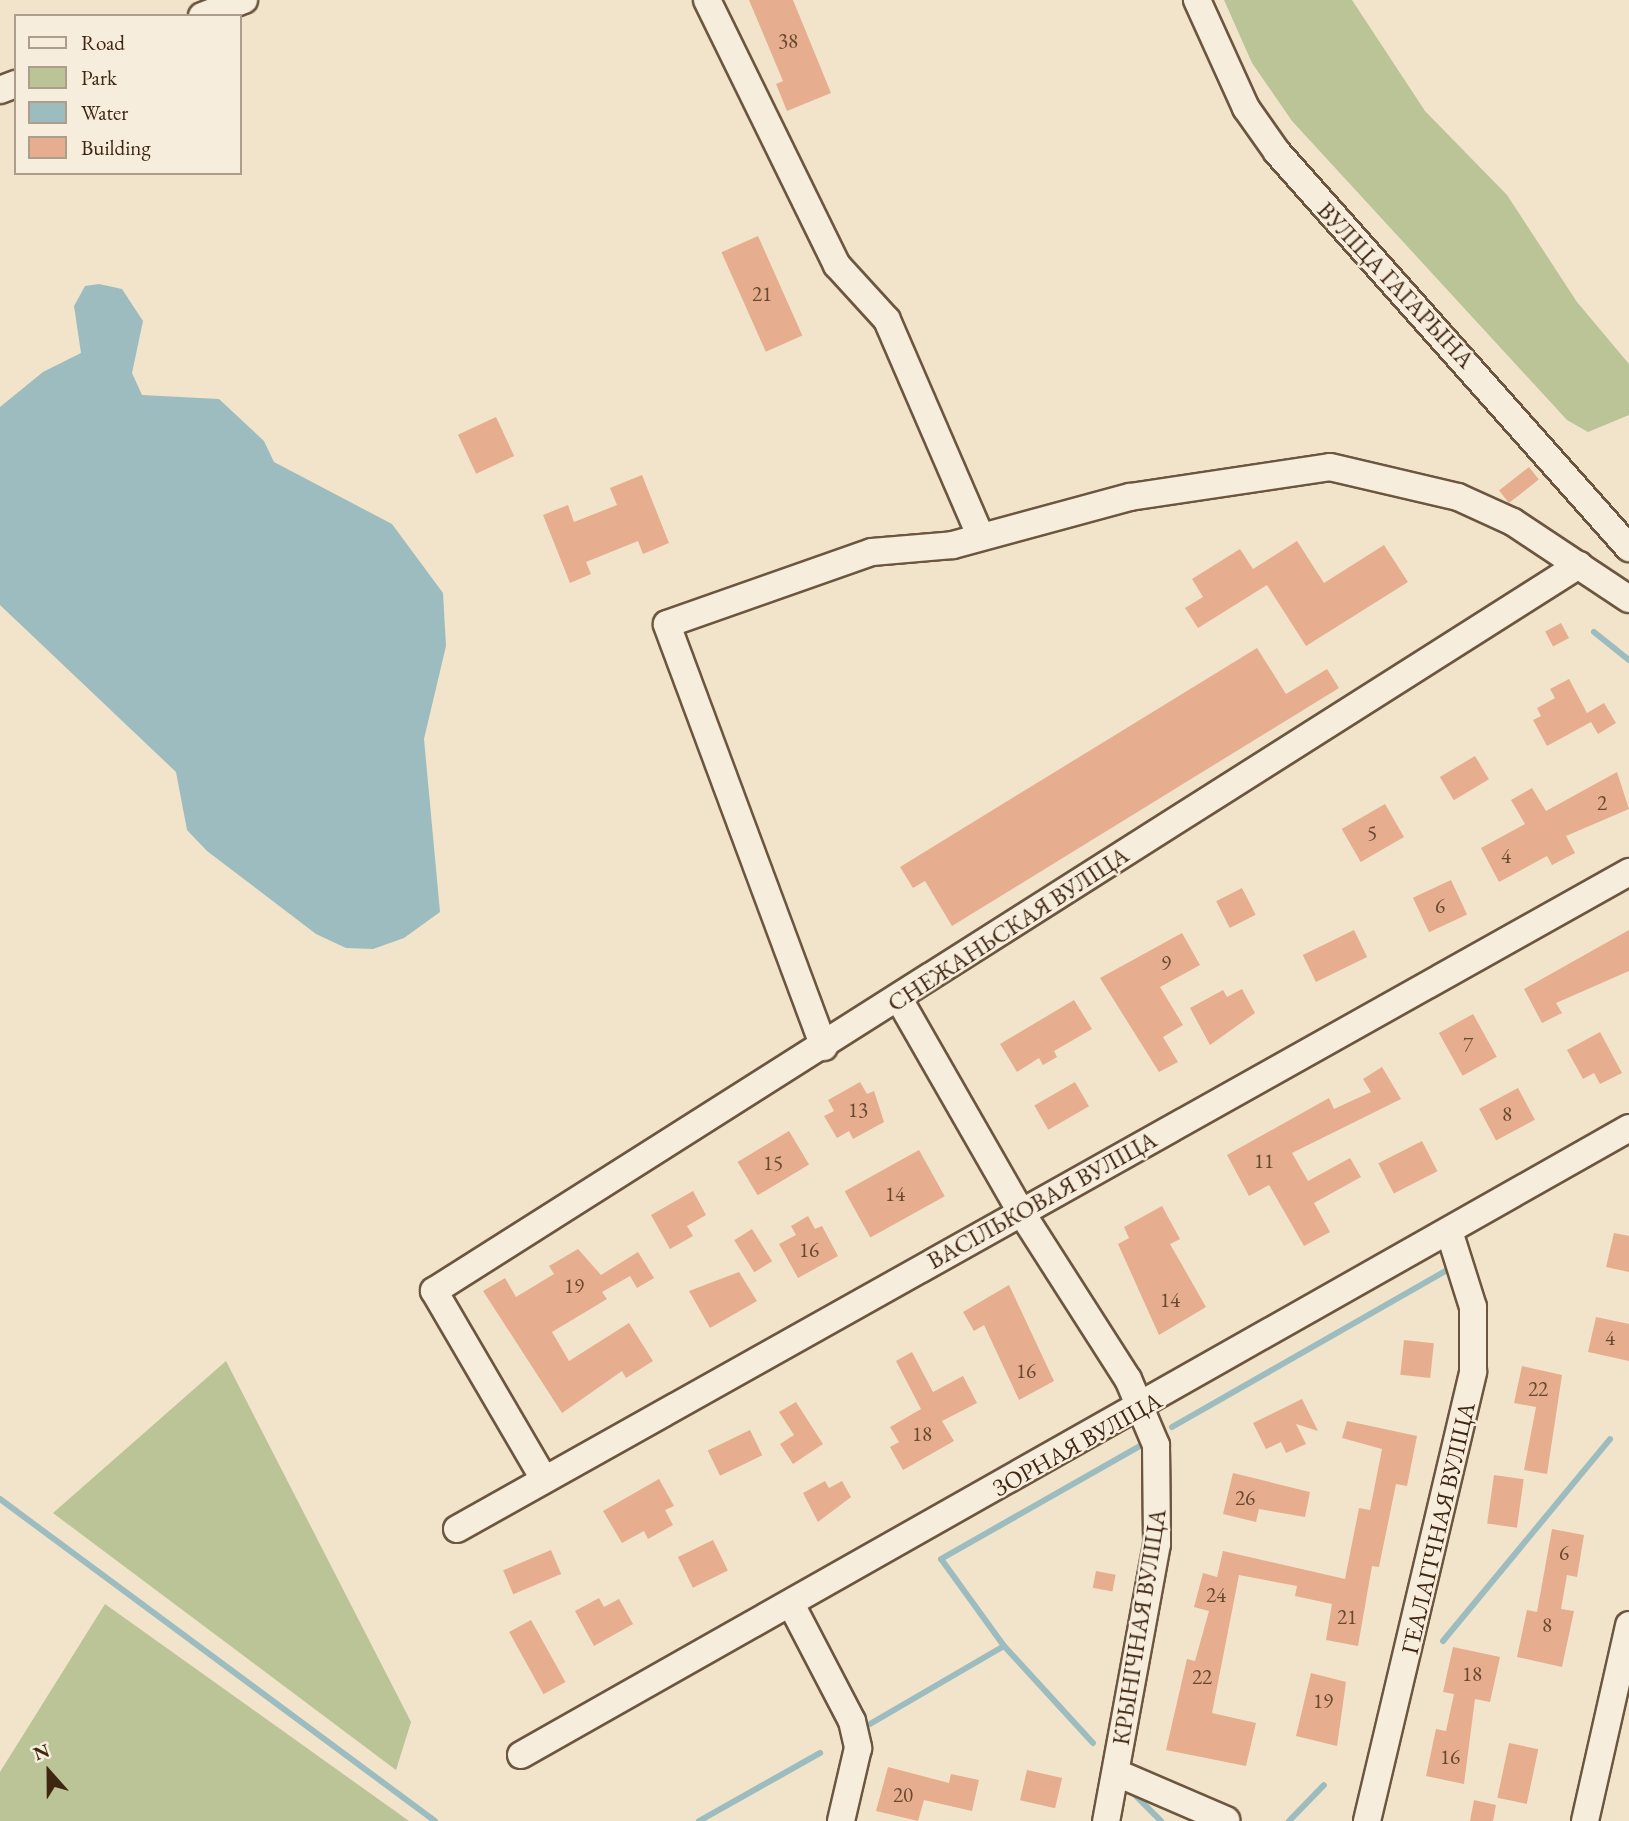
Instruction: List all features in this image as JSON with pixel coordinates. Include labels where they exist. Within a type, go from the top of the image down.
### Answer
[{"type":"street","points":[[207,14],[244,0]]},
{"type":"street","points":[[707,0],[837,265],[887,320],[981,537]]},
{"type":"street","name":"ВУЛІЦА ГАГАРЫНА","points":[[1197,0],[1246,108],[1277,152],[1629,548]]},
{"type":"street","points":[[824,1047],[667,624],[872,552],[981,537],[1130,497],[1330,467],[1458,496],[1513,522],[1629,599]]},
{"type":"street","name":"СНЕЖАНЬСКАЯ ВУЛІЦА","points":[[544,1479],[434,1291],[824,1047],[1579,565]]},
{"type":"street","name":"ВАСІЛЬКОВАЯ ВУЛІЦА","points":[[457,1529],[1629,872]]},
{"type":"street","name":"КРЫНІЧНАЯ ВУЛІЦА","points":[[899,999],[1021,1212],[1128,1379],[1156,1445],[1157,1544],[1107,1821]]},
{"type":"street","name":"ЗОРНАЯ ВУЛІЦА","points":[[521,1755],[1450,1234],[1629,1128]]},
{"type":"street","name":"ГЕАЛАГІЧНАЯ ВУЛІЦА","points":[[1367,1821],[1473,1371],[1473,1307],[1450,1234]]},
{"type":"street","points":[[790,1604],[852,1721],[858,1748],[841,1821]]},
{"type":"street","points":[[1585,1821],[1628,1630]]},
{"type":"street","points":[[1116,1773],[1226,1820]]},
{"type":"green space","points":[[1224,0],[1352,0],[1425,111],[1507,195],[1577,302],[1629,364],[1629,415],[1588,432],[1567,420],[1292,121],[1252,63]]},
{"type":"green space","points":[[226,1361],[411,1722],[396,1770],[53,1513]]},
{"type":"green space","points":[[105,1604],[409,1821],[0,1821],[0,1772]]},
{"type":"water","points":[[99,284],[122,289],[143,321],[132,373],[142,395],[219,399],[264,441],[274,462],[392,524],[443,593],[446,646],[424,739],[440,912],[404,938],[373,949],[346,948],[316,934],[207,851],[187,830],[176,772],[0,605],[0,407],[43,372],[81,353],[74,306],[85,286]]},
{"type":"building","points":[[749,0],[793,0],[831,93],[787,111],[776,84],[783,81]]},
{"type":"building","points":[[758,236],[802,336],[766,352],[721,252]]},
{"type":"building","points":[[496,417],[514,456],[476,474],[458,435]]},
{"type":"building","points":[[1529,467],[1539,480],[1509,503],[1499,490]]},
{"type":"building","points":[[642,475],[669,543],[643,554],[638,541],[586,562],[591,574],[570,583],[543,515],[568,505],[574,522],[617,505],[610,488]]},
{"type":"building","points":[[1297,541],[1324,583],[1384,545],[1408,582],[1306,646],[1267,585],[1198,628],[1185,608],[1203,597],[1192,579],[1240,549],[1253,569]]},
{"type":"building","points":[[1561,623],[1569,638],[1553,646],[1545,631]]},
{"type":"building","points":[[1257,648],[1286,694],[1327,669],[1339,688],[952,926],[925,881],[913,888],[900,867]]},
{"type":"building","points":[[1569,679],[1587,713],[1604,703],[1616,723],[1598,734],[1591,722],[1547,746],[1533,720],[1541,716],[1537,708],[1555,698],[1550,689]]},
{"type":"building","points":[[1475,756],[1489,779],[1454,800],[1440,777]]},
{"type":"building","points":[[1617,772],[1629,809],[1566,836],[1575,853],[1552,865],[1547,856],[1499,882],[1481,848],[1525,824],[1511,800],[1532,788],[1546,811]]},
{"type":"building","points":[[1385,804],[1404,837],[1361,862],[1342,829]]},
{"type":"building","points":[[1451,880],[1467,914],[1429,932],[1413,898]]},
{"type":"building","points":[[1242,888],[1256,915],[1230,928],[1216,901]]},
{"type":"building","points":[[1354,930],[1367,957],[1316,982],[1303,955]]},
{"type":"building","points":[[1629,930],[1629,971],[1556,1003],[1562,1013],[1542,1023],[1524,989]]},
{"type":"building","points":[[1182,933],[1200,965],[1160,987],[1183,1025],[1163,1037],[1178,1062],[1159,1072],[1100,978]]},
{"type":"building","points":[[1242,989],[1255,1013],[1210,1045],[1190,1008],[1223,990],[1227,997]]},
{"type":"building","points":[[1074,1000],[1092,1029],[1054,1051],[1057,1057],[1043,1065],[1039,1058],[1017,1072],[1000,1044]]},
{"type":"building","points":[[1473,1014],[1497,1057],[1463,1076],[1439,1033]]},
{"type":"building","points":[[1600,1032],[1622,1073],[1600,1084],[1594,1073],[1583,1079],[1567,1050]]},
{"type":"building","points":[[1382,1067],[1401,1099],[1292,1153],[1308,1181],[1350,1158],[1361,1177],[1314,1203],[1330,1232],[1304,1246],[1269,1185],[1249,1196],[1227,1155],[1329,1098],[1334,1109],[1371,1092],[1363,1079]]},
{"type":"building","points":[[860,1082],[867,1094],[874,1091],[884,1122],[853,1139],[849,1131],[837,1138],[824,1116],[834,1111],[828,1100]]},
{"type":"building","points":[[1075,1082],[1089,1106],[1048,1130],[1034,1106]]},
{"type":"building","points":[[1518,1088],[1535,1120],[1496,1140],[1479,1109]]},
{"type":"building","points":[[789,1131],[809,1164],[758,1195],[738,1162]]},
{"type":"building","points":[[1422,1141],[1437,1171],[1394,1194],[1378,1163]]},
{"type":"building","points":[[919,1150],[945,1196],[870,1238],[845,1191]]},
{"type":"building","points":[[693,1191],[706,1215],[687,1226],[693,1236],[670,1249],[651,1215]]},
{"type":"building","points":[[1162,1206],[1180,1239],[1170,1244],[1206,1307],[1159,1335],[1118,1244],[1129,1238],[1124,1227]]},
{"type":"building","points":[[808,1216],[815,1229],[822,1226],[838,1256],[798,1278],[779,1244],[796,1235],[791,1226]]},
{"type":"building","points":[[752,1229],[772,1261],[754,1272],[734,1240]]},
{"type":"building","points":[[1614,1233],[1629,1236],[1629,1272],[1606,1267]]},
{"type":"building","points":[[578,1249],[601,1275],[638,1252],[654,1278],[637,1288],[630,1276],[602,1292],[607,1299],[552,1332],[569,1361],[629,1323],[653,1361],[626,1378],[622,1371],[562,1413],[483,1291],[505,1278],[516,1297],[554,1274],[549,1266]]},
{"type":"building","points":[[739,1272],[757,1301],[710,1328],[689,1291]]},
{"type":"building","points":[[1009,1285],[1054,1381],[1019,1400],[984,1325],[974,1331],[963,1312]]},
{"type":"building","points":[[1596,1317],[1629,1324],[1629,1361],[1588,1352]]},
{"type":"building","points":[[1404,1340],[1434,1343],[1430,1378],[1400,1375]]},
{"type":"building","points":[[912,1352],[933,1392],[963,1376],[977,1403],[942,1421],[954,1441],[903,1470],[890,1447],[899,1442],[890,1427],[921,1409],[896,1361]]},
{"type":"building","points":[[1522,1366],[1562,1375],[1547,1474],[1524,1470],[1536,1407],[1514,1403]]},
{"type":"building","points":[[1302,1399],[1318,1431],[1296,1424],[1306,1444],[1286,1453],[1281,1442],[1266,1449],[1253,1423]]},
{"type":"building","points":[[796,1402],[823,1444],[793,1464],[780,1444],[794,1435],[779,1412]]},
{"type":"building","points":[[1347,1421],[1417,1436],[1407,1486],[1396,1484],[1379,1567],[1372,1566],[1358,1646],[1326,1640],[1332,1604],[1295,1596],[1297,1586],[1239,1575],[1212,1713],[1256,1723],[1246,1766],[1166,1750],[1187,1659],[1195,1661],[1209,1611],[1194,1607],[1203,1573],[1217,1577],[1223,1551],[1345,1579],[1359,1508],[1370,1510],[1382,1449],[1342,1438]]},
{"type":"building","points":[[750,1430],[762,1455],[720,1476],[708,1451]]},
{"type":"building","points":[[1233,1473],[1310,1492],[1305,1517],[1259,1509],[1256,1522],[1223,1514]]},
{"type":"building","points":[[1494,1475],[1524,1479],[1517,1528],[1487,1524]]},
{"type":"building","points":[[659,1479],[674,1506],[665,1510],[673,1525],[648,1539],[644,1531],[622,1543],[603,1511]]},
{"type":"building","points":[[825,1481],[829,1488],[842,1481],[851,1497],[818,1522],[803,1493]]},
{"type":"building","points":[[1552,1529],[1584,1535],[1577,1577],[1567,1575],[1561,1609],[1574,1611],[1562,1667],[1517,1657],[1527,1610],[1537,1612]]},
{"type":"building","points":[[713,1540],[728,1571],[693,1588],[678,1557]]},
{"type":"building","points":[[551,1550],[561,1574],[513,1594],[503,1570]]},
{"type":"building","points":[[1096,1571],[1116,1575],[1112,1592],[1093,1588]]},
{"type":"building","points":[[599,1598],[604,1607],[619,1599],[633,1624],[594,1646],[575,1611]]},
{"type":"building","points":[[531,1620],[565,1682],[544,1694],[509,1632]]},
{"type":"building","points":[[1453,1647],[1500,1657],[1490,1702],[1475,1699],[1464,1784],[1426,1776],[1436,1729],[1446,1731],[1454,1694],[1443,1692]]},
{"type":"building","points":[[1311,1673],[1346,1682],[1337,1746],[1296,1736]]},
{"type":"building","points":[[1509,1743],[1538,1749],[1527,1804],[1497,1798]]},
{"type":"building","points":[[888,1767],[949,1783],[951,1774],[979,1780],[972,1811],[924,1800],[918,1821],[876,1811]]},
{"type":"building","points":[[1027,1770],[1062,1778],[1055,1808],[1020,1800]]},
{"type":"building","points":[[1474,1800],[1496,1805],[1493,1821],[1470,1821]]},
{"type":"waterway","points":[[1594,632],[1629,660]]},
{"type":"waterway","points":[[1172,1427],[1449,1269]]},
{"type":"waterway","points":[[1443,1641],[1610,1439]]},
{"type":"waterway","points":[[1093,1743],[1004,1646],[941,1559],[1142,1445]]},
{"type":"waterway","points":[[0,1499],[435,1821]]},
{"type":"waterway","points":[[870,1724],[1004,1646]]},
{"type":"waterway","points":[[699,1821],[820,1753]]},
{"type":"waterway","points":[[1289,1821],[1324,1785]]},
{"type":"waterway","points":[[1134,1794],[1161,1821]]}]
